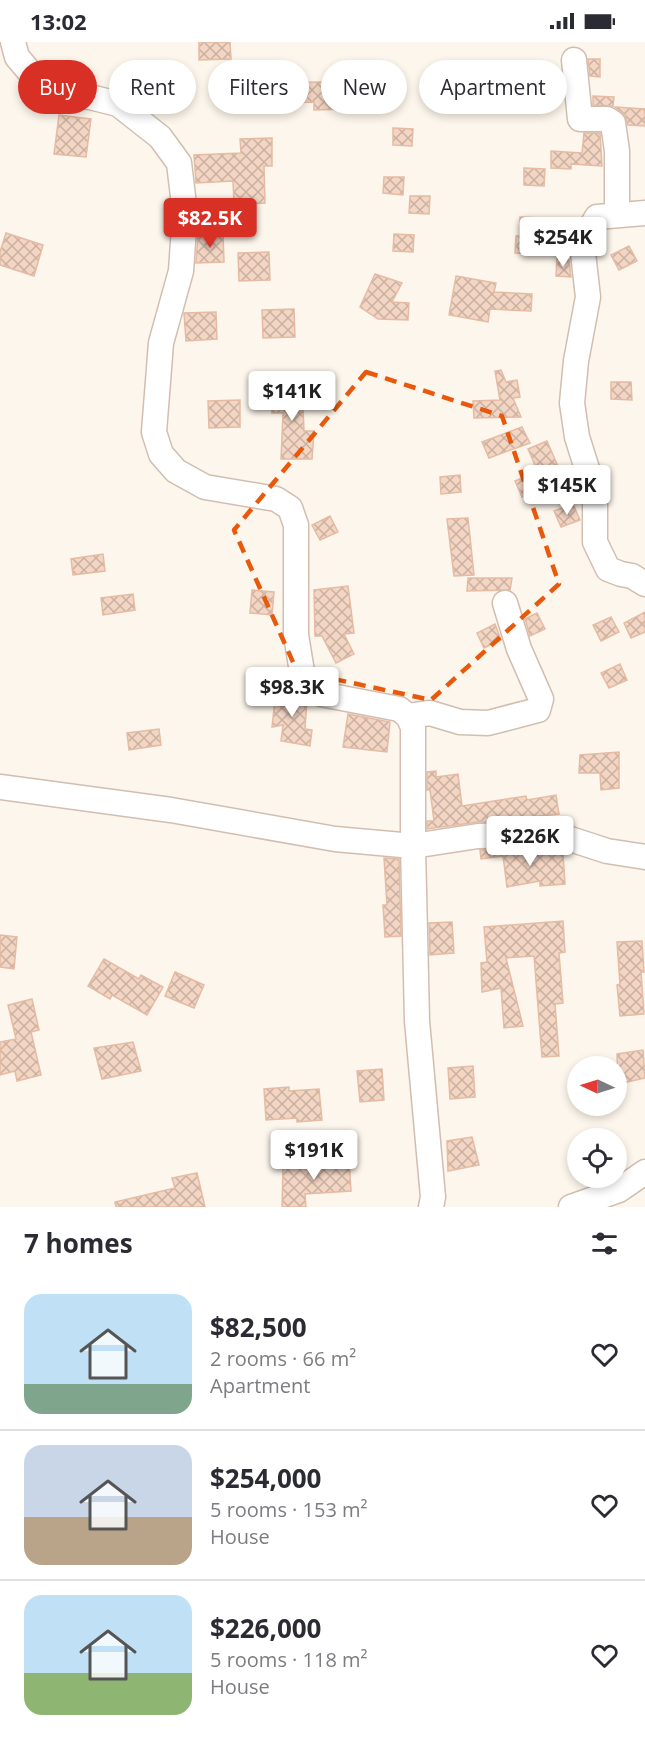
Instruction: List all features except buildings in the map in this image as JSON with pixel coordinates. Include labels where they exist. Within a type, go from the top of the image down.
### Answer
[{"type":"street","points":[[13,42],[17,57],[52,93],[90,97],[118,104],[160,137],[179,163],[185,213],[181,271],[161,343],[154,432],[161,454],[176,471],[205,487],[276,499],[290,508],[296,525],[296,635],[303,678],[321,694],[399,709],[408,716],[413,727],[417,1021],[433,1197],[431,1207]]},
{"type":"street","points":[[574,60],[580,119],[607,119],[613,123],[618,151],[618,214]]},
{"type":"street","points":[[645,213],[597,217],[589,230],[583,253],[588,297],[576,361],[572,403],[577,437],[595,494],[595,542],[608,569],[632,576],[645,584]]},
{"type":"street","points":[[408,716],[430,713],[460,722],[488,723],[538,710],[541,699],[519,649],[505,603]]},
{"type":"street","points":[[0,787],[171,810],[335,839],[413,846],[478,836],[534,835],[564,837],[607,851],[645,857]]},
{"type":"street","points":[[571,1207],[619,1190],[645,1172]]},
{"type":"highlighted area","points":[[366,372],[502,416],[559,584],[431,700],[297,671],[234,530]]}]
